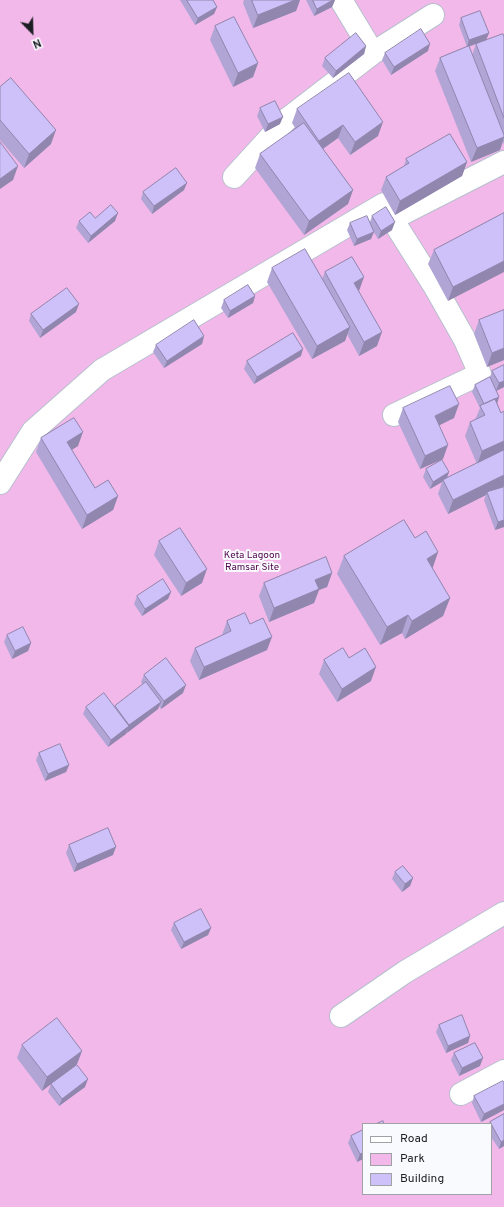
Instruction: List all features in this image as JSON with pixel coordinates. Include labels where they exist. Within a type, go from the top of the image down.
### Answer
[{"type":"street","points":[[341,0],[373,53]]},
{"type":"street","points":[[234,177],[286,120],[373,53],[433,15]]},
{"type":"street","points":[[392,218],[504,162]]},
{"type":"street","points":[[0,482],[33,431],[102,370],[384,204],[462,333],[480,374],[394,415]]},
{"type":"street","points":[[341,1016],[405,972],[504,913]]},
{"type":"street","points":[[461,1094],[504,1071]]},
{"type":"green space","name":"Keta Lagoon Ramsar Site","points":[[0,0],[504,0],[504,1207],[0,1207]]},
{"type":"building","points":[[187,0],[213,0],[217,7],[198,18]]},
{"type":"building","points":[[252,0],[295,0],[258,15]]},
{"type":"building","points":[[313,0],[333,0],[317,9]]},
{"type":"building","points":[[480,11],[489,33],[469,40],[461,18]]},
{"type":"building","points":[[234,17],[258,63],[238,73],[215,26]]},
{"type":"building","points":[[421,29],[430,44],[394,67],[385,53]]},
{"type":"building","points":[[356,33],[366,46],[336,71],[325,58]]},
{"type":"building","points":[[503,34],[504,37],[504,118],[476,44]]},
{"type":"building","points":[[469,46],[504,135],[504,137],[477,148],[440,58]]},
{"type":"building","points":[[349,73],[383,122],[355,142],[343,125],[319,141],[297,109]]},
{"type":"building","points":[[11,78],[56,130],[29,154],[0,120],[0,87]]},
{"type":"building","points":[[275,101],[283,117],[268,124],[260,108]]},
{"type":"building","points":[[304,123],[353,190],[309,221],[260,154]]},
{"type":"building","points":[[450,134],[467,162],[400,201],[386,177],[409,163],[406,159]]},
{"type":"building","points":[[0,142],[18,166],[0,179]]},
{"type":"building","points":[[176,168],[187,183],[154,206],[143,192]]},
{"type":"building","points":[[111,205],[118,213],[91,236],[79,221],[90,212],[95,218]]},
{"type":"building","points":[[386,207],[395,222],[381,231],[372,216]]},
{"type":"building","points":[[504,213],[504,261],[453,287],[434,250]]},
{"type":"building","points":[[367,216],[374,232],[357,239],[350,223]]},
{"type":"building","points":[[305,249],[350,327],[317,346],[272,268]]},
{"type":"building","points":[[352,257],[364,277],[354,283],[382,332],[364,342],[325,272]]},
{"type":"building","points":[[248,285],[255,296],[230,311],[224,300]]},
{"type":"building","points":[[67,288],[79,304],[43,330],[31,314]]},
{"type":"building","points":[[504,310],[504,348],[492,353],[479,320]]},
{"type":"building","points":[[194,320],[204,336],[167,361],[156,345]]},
{"type":"building","points":[[293,333],[303,349],[257,377],[247,361]]},
{"type":"building","points":[[504,365],[504,381],[499,383],[492,371]]},
{"type":"building","points":[[490,377],[499,397],[484,404],[475,385]]},
{"type":"building","points":[[450,386],[459,404],[435,416],[448,445],[425,456],[403,408]]},
{"type":"building","points":[[495,399],[501,413],[504,411],[504,441],[482,451],[470,422],[485,415],[480,406]]},
{"type":"building","points":[[74,418],[83,432],[67,442],[95,488],[108,480],[118,496],[87,515],[41,438]]},
{"type":"building","points":[[504,450],[504,475],[453,500],[443,480]]},
{"type":"building","points":[[442,460],[449,472],[433,482],[426,469]]},
{"type":"building","points":[[504,487],[504,520],[498,522],[487,492]]},
{"type":"building","points":[[404,520],[415,538],[426,531],[438,552],[427,559],[450,598],[412,621],[408,615],[387,627],[344,556]]},
{"type":"building","points":[[180,528],[207,569],[186,583],[159,541]]},
{"type":"building","points":[[326,557],[332,573],[315,580],[319,589],[274,608],[264,583]]},
{"type":"building","points":[[163,579],[171,592],[145,609],[137,596]]},
{"type":"building","points":[[245,613],[250,624],[263,618],[272,637],[204,667],[195,648],[231,631],[227,621]]},
{"type":"building","points":[[23,627],[31,643],[15,651],[7,635]]},
{"type":"building","points":[[343,648],[349,658],[365,648],[376,667],[342,689],[324,660]]},
{"type":"building","points":[[166,658],[186,685],[164,701],[144,675]]},
{"type":"building","points":[[146,682],[161,702],[129,725],[115,706]]},
{"type":"building","points":[[104,693],[129,726],[111,740],[86,707]]},
{"type":"building","points":[[60,744],[69,765],[48,774],[39,753]]},
{"type":"building","points":[[108,828],[116,847],[77,864],[69,845]]},
{"type":"building","points":[[403,866],[413,878],[405,884],[395,872]]},
{"type":"building","points":[[201,909],[211,928],[184,942],[174,923]]},
{"type":"building","points":[[462,1015],[470,1036],[448,1046],[439,1025]]},
{"type":"building","points":[[57,1018],[82,1051],[47,1077],[22,1045]]},
{"type":"building","points":[[475,1043],[483,1058],[462,1068],[454,1053]]},
{"type":"building","points":[[77,1065],[88,1079],[62,1099],[51,1084]]},
{"type":"building","points":[[503,1081],[504,1104],[484,1114],[474,1096]]},
{"type":"building","points":[[504,1114],[504,1140],[501,1142],[492,1123],[490,1122]]},
{"type":"building","points":[[362,1130],[362,1153],[360,1154],[351,1136]]}]
